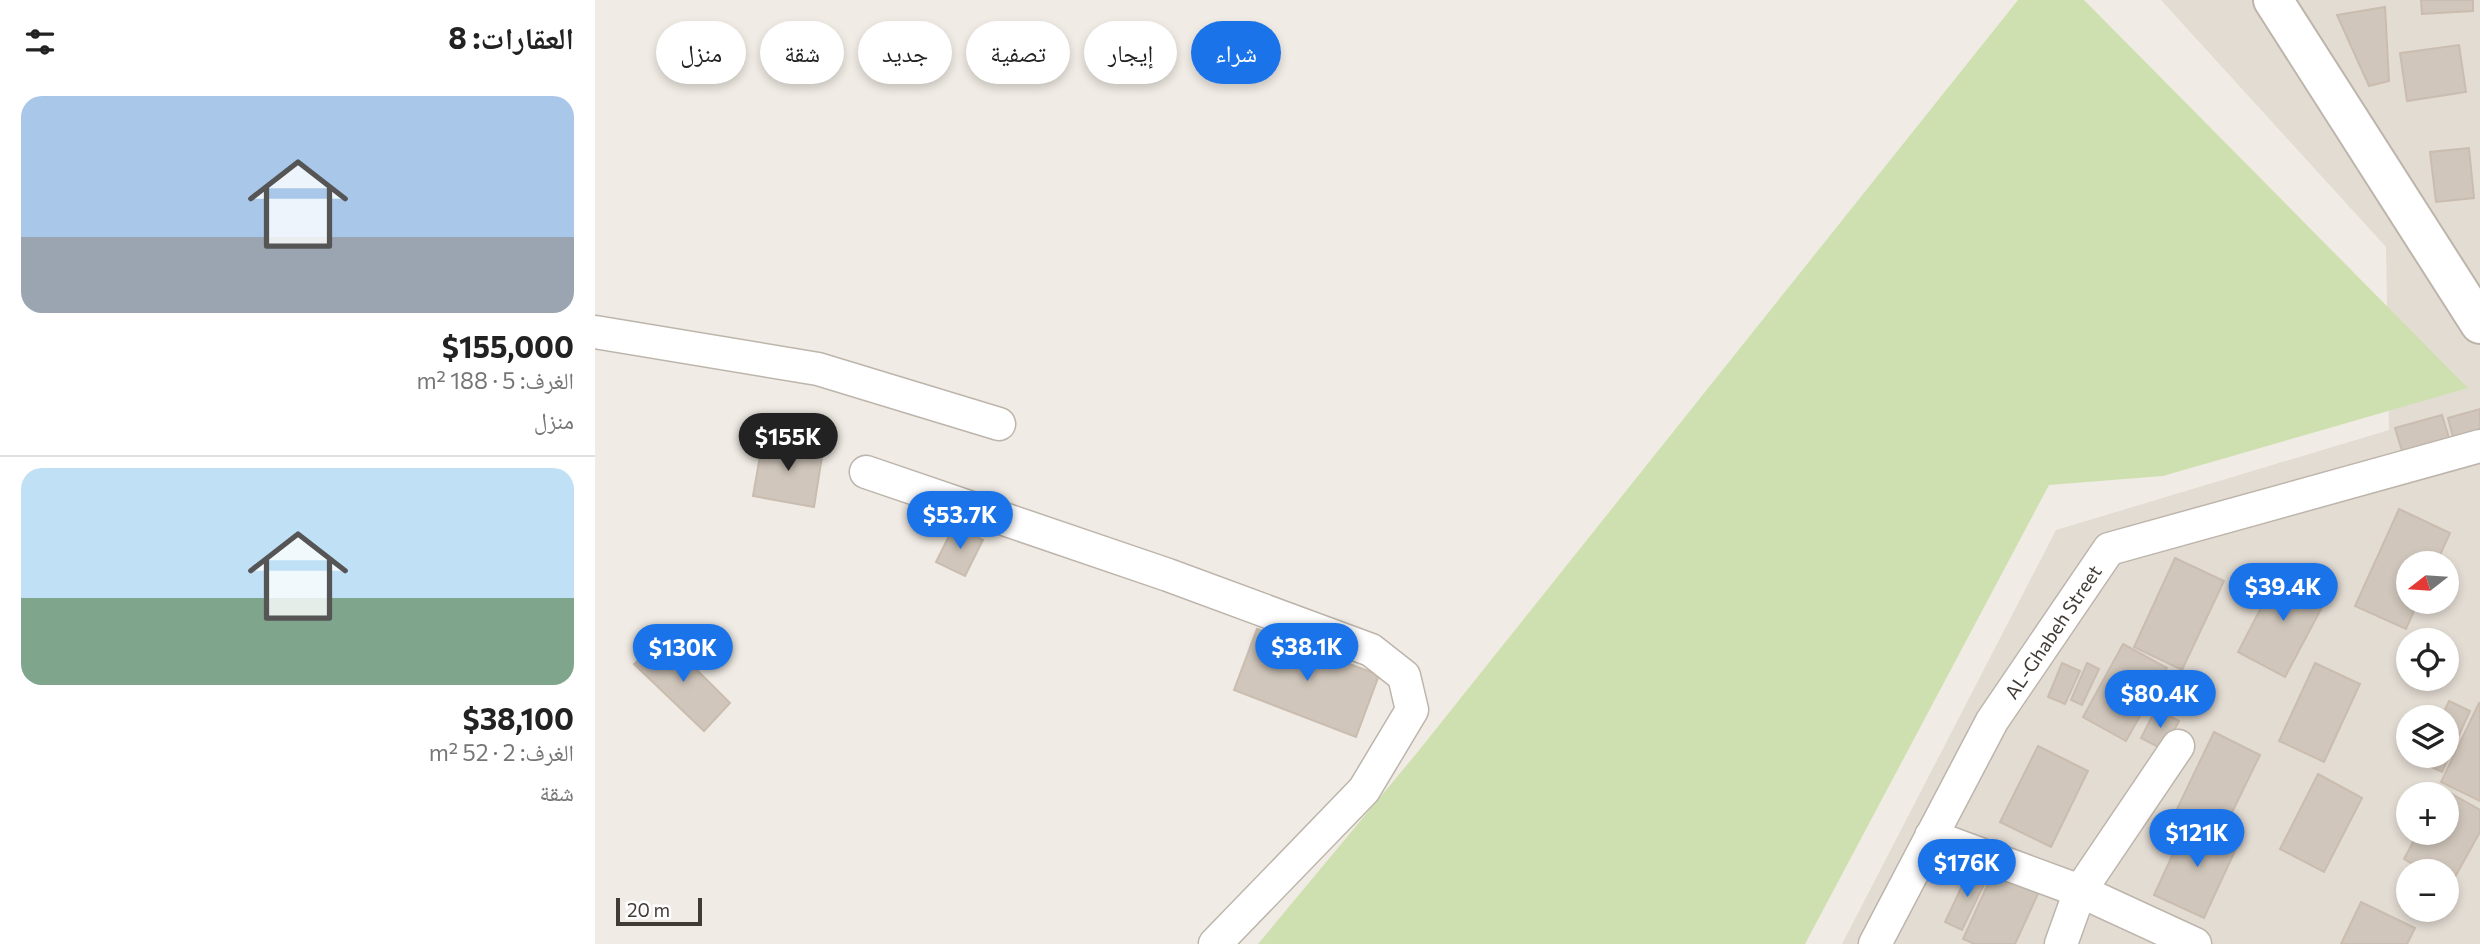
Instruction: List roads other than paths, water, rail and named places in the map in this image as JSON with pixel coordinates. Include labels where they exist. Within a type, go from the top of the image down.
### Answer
[{"type":"street","points":[[2273,0],[2480,324]]},
{"type":"street","points":[[595,332],[818,369],[999,424]]},
{"type":"street","name":"AL-Ghabeh Street","points":[[1875,944],[1992,722],[2109,549],[2480,446]]},
{"type":"street","points":[[866,472],[1168,575],[1371,650],[1404,676],[1412,710],[1364,790],[1215,944]]},
{"type":"street","points":[[2061,944],[2080,891],[2178,746]]},
{"type":"street","points":[[1931,836],[2080,891],[2195,944]]}]
